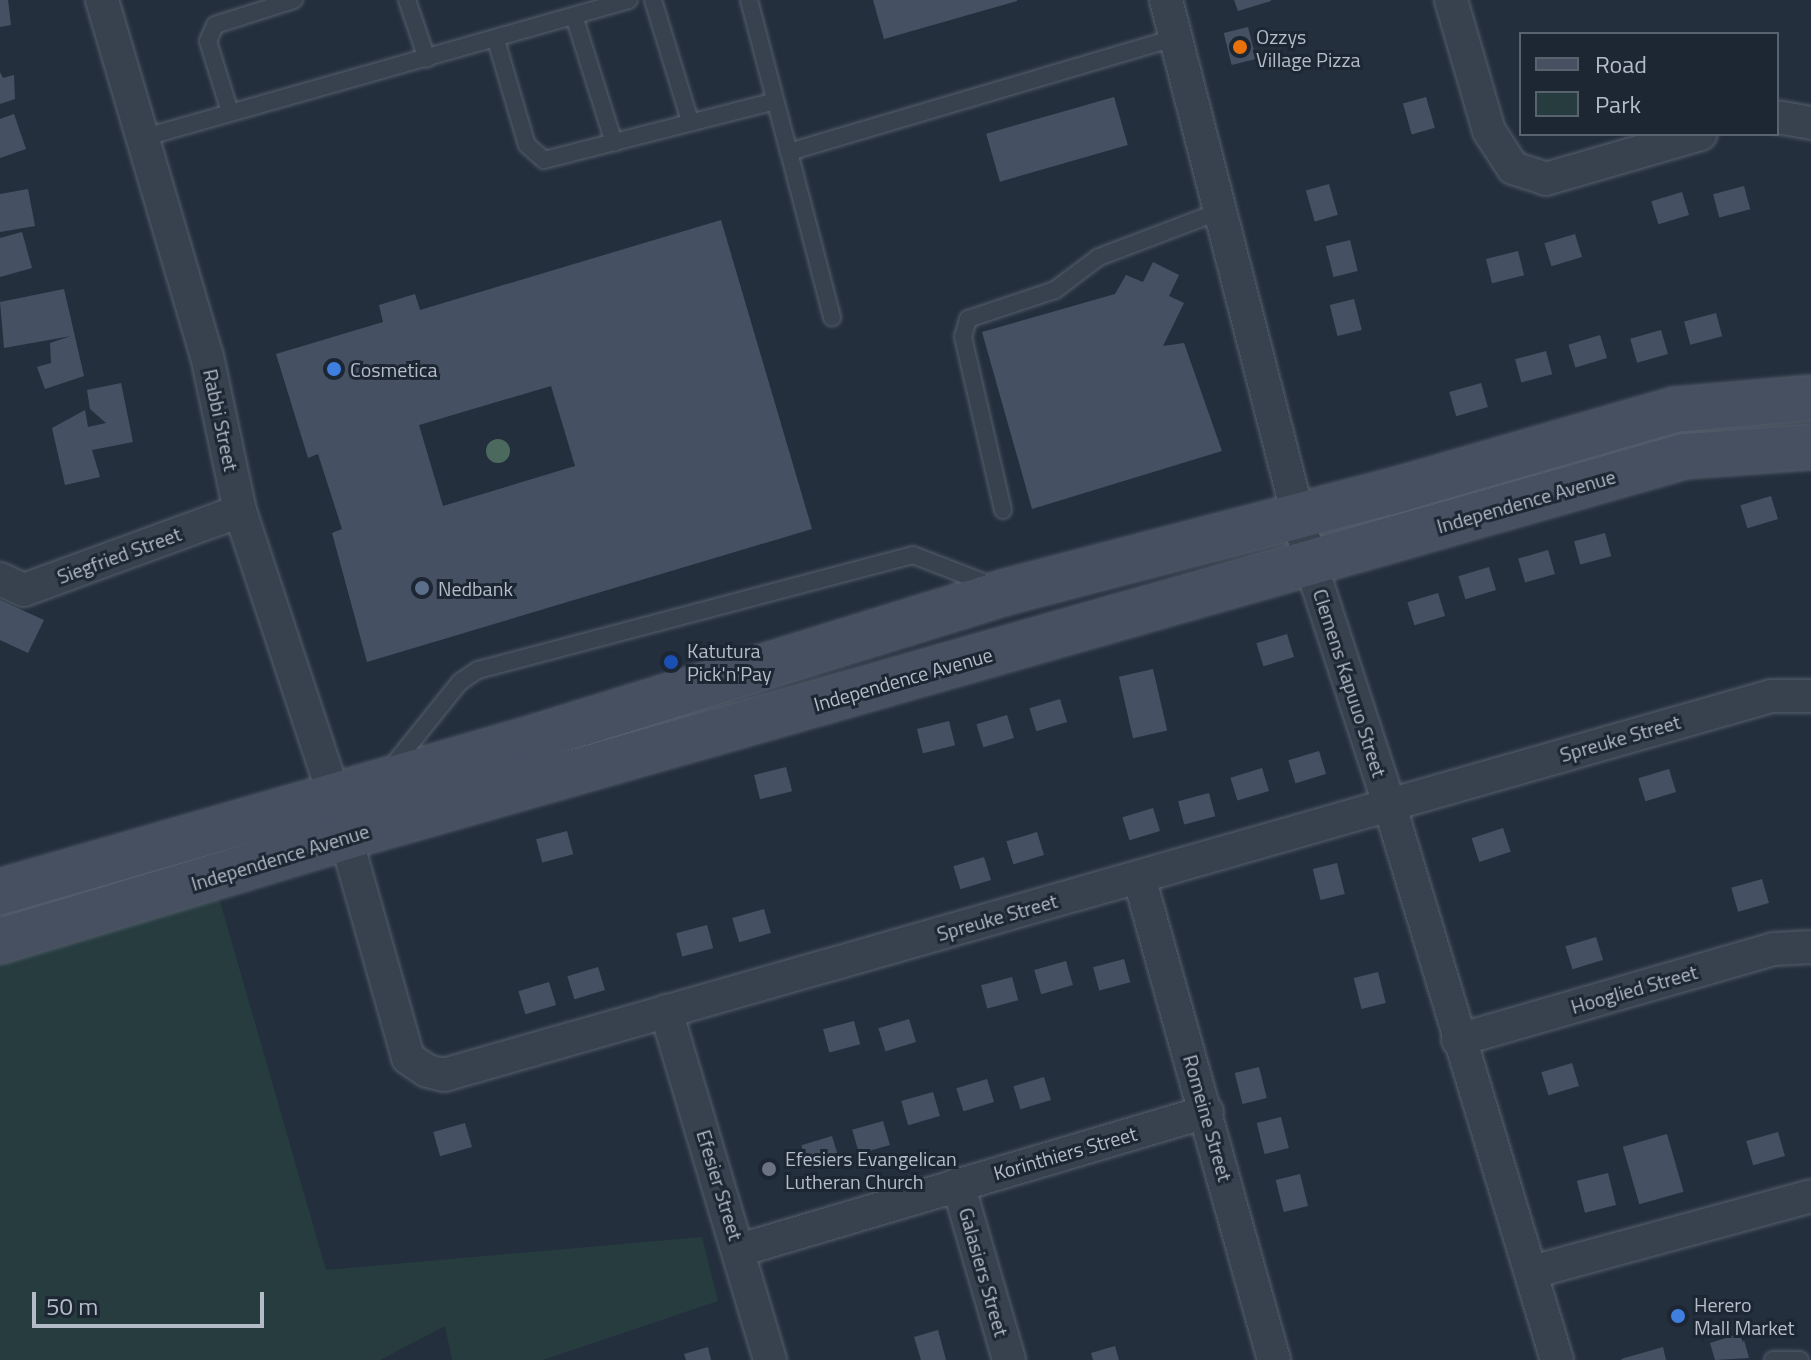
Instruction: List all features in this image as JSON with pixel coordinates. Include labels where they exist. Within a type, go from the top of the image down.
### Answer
[{"type":"main road","points":[[0,892],[379,783],[1006,592],[1298,513],[1401,489],[1675,410],[1811,398]]},
{"type":"main road","name":"Independence Avenue","points":[[0,941],[346,837],[1684,456],[1811,447]]},
{"type":"street","name":"Rabbi Street","points":[[102,0],[207,356],[240,511],[346,837]]},
{"type":"street","name":"Clemens Kapuuo Street","points":[[1166,0],[1310,562],[1389,803],[1557,1360]]},
{"type":"street","points":[[1451,0],[1489,131],[1513,168],[1546,179],[1694,136]]},
{"type":"street","points":[[1779,117],[1811,123]]},
{"type":"street","name":"Siegfried Street","points":[[0,579],[24,590],[240,511]]},
{"type":"street","name":"Spreuke Street","points":[[346,837],[408,1058],[416,1066],[444,1075],[1771,696],[1811,696]]},
{"type":"street","name":"Romeine Street","points":[[1139,877],[1274,1360]]},
{"type":"street","name":"Hooglied Street","points":[[1458,1040],[1774,949],[1811,947]]},
{"type":"street","name":"Efesier Street","points":[[666,1011],[740,1250],[770,1360]]},
{"type":"street","name":"Korinthiers Street","points":[[740,1250],[1207,1112]]},
{"type":"street","name":"Galasiers Street","points":[[958,1184],[1009,1360]]},
{"type":"street","points":[[1532,1272],[1811,1196]]},
{"type":"lane","points":[[230,112],[208,41],[215,25],[294,0]]},
{"type":"lane","points":[[407,0],[427,59]]},
{"type":"lane","points":[[142,138],[629,0]]},
{"type":"lane","points":[[653,0],[690,121]]},
{"type":"lane","points":[[749,0],[832,317]]},
{"type":"lane","points":[[574,16],[614,143]]},
{"type":"lane","points":[[789,152],[1175,38]]},
{"type":"lane","points":[[496,40],[527,145],[544,160],[775,101]]},
{"type":"lane","points":[[1003,510],[963,337],[968,319],[1055,290],[1099,257],[1220,211]]},
{"type":"lane","points":[[379,783],[460,682],[478,670],[913,555],[1006,592]]},
{"type":"lane","points":[[1773,1360],[1800,1360]]},
{"type":"green space","points":[[213,877],[326,1270],[702,1237],[718,1301],[543,1360],[452,1360],[445,1326],[380,1360],[0,1360],[0,939]]},
{"type":"building","points":[[0,0],[8,0],[11,25],[0,27]]},
{"type":"building","points":[[873,0],[1017,0],[1017,1],[884,39]]},
{"type":"building","points":[[1234,0],[1271,0],[1271,1],[1238,11]]},
{"type":"building","points":[[1248,27],[1256,59],[1232,65],[1224,33]]},
{"type":"building","points":[[0,72],[3,78],[14,75],[15,99],[0,104]]},
{"type":"building","points":[[1114,97],[1128,145],[1000,182],[986,134]]},
{"type":"building","points":[[1426,97],[1435,128],[1412,134],[1403,104]]},
{"type":"building","points":[[14,114],[26,149],[0,158],[0,119]]},
{"type":"building","points":[[1329,184],[1338,215],[1315,221],[1306,191]]},
{"type":"building","points":[[1744,186],[1750,209],[1719,217],[1713,194]]},
{"type":"building","points":[[28,189],[35,226],[0,232],[0,194]]},
{"type":"building","points":[[1682,192],[1689,215],[1658,224],[1651,201]]},
{"type":"building","points":[[721,220],[812,529],[367,662],[332,533],[342,529],[318,454],[308,458],[276,354],[383,322],[379,305],[415,294],[420,310]],"holes":[[[551,386],[575,466],[443,506],[419,425]]]},
{"type":"building","points":[[22,232],[32,268],[0,277],[0,238]]},
{"type":"building","points":[[1575,234],[1582,257],[1551,266],[1544,243]]},
{"type":"building","points":[[1350,240],[1358,271],[1333,277],[1326,246]]},
{"type":"building","points":[[1518,251],[1524,275],[1492,283],[1486,259]]},
{"type":"building","points":[[1153,262],[1179,275],[1169,296],[1184,303],[1163,346],[1184,343],[1222,451],[1032,509],[982,332],[1115,294],[1126,275],[1143,282]]},
{"type":"building","points":[[64,289],[84,376],[45,389],[37,367],[51,363],[50,343],[71,336],[4,348],[0,302]]},
{"type":"building","points":[[1354,299],[1362,330],[1337,336],[1330,305]]},
{"type":"building","points":[[1716,313],[1722,336],[1690,345],[1684,322]]},
{"type":"building","points":[[1661,330],[1668,354],[1637,363],[1630,339]]},
{"type":"building","points":[[1600,335],[1607,358],[1575,368],[1568,345]]},
{"type":"building","points":[[1546,351],[1552,374],[1521,382],[1515,359]]},
{"type":"building","points":[[121,383],[133,442],[92,450],[100,477],[65,485],[52,428],[85,410],[88,427],[106,423],[90,409],[87,390]]},
{"type":"building","points":[[1481,383],[1488,407],[1456,416],[1449,392]]},
{"type":"building","points":[[1771,496],[1778,519],[1747,528],[1740,505]]},
{"type":"building","points":[[1605,533],[1611,556],[1580,564],[1574,541]]},
{"type":"building","points":[[1548,550],[1555,574],[1525,583],[1518,559]]},
{"type":"building","points":[[1489,567],[1496,590],[1465,599],[1458,576]]},
{"type":"building","points":[[1438,593],[1445,616],[1414,625],[1407,602]]},
{"type":"building","points":[[0,600],[44,620],[28,653],[0,640]]},
{"type":"building","points":[[1287,634],[1294,657],[1263,666],[1256,643]]},
{"type":"building","points":[[1153,669],[1167,730],[1133,738],[1119,677]]},
{"type":"building","points":[[1060,699],[1067,722],[1036,731],[1029,708]]},
{"type":"building","points":[[1007,715],[1014,738],[983,747],[976,724]]},
{"type":"building","points":[[949,721],[955,745],[923,753],[917,729]]},
{"type":"building","points":[[1319,751],[1326,774],[1295,783],[1288,760]]},
{"type":"building","points":[[786,767],[792,791],[760,799],[754,775]]},
{"type":"building","points":[[1262,768],[1269,791],[1237,801],[1230,778]]},
{"type":"building","points":[[1669,769],[1676,792],[1645,801],[1638,778]]},
{"type":"building","points":[[1209,793],[1215,816],[1184,824],[1178,801]]},
{"type":"building","points":[[1153,808],[1160,831],[1129,840],[1122,817]]},
{"type":"building","points":[[1503,828],[1511,852],[1479,862],[1472,838]]},
{"type":"building","points":[[567,831],[573,854],[542,862],[536,839]]},
{"type":"building","points":[[1037,832],[1044,855],[1013,864],[1006,841]]},
{"type":"building","points":[[984,857],[991,880],[960,889],[953,866]]},
{"type":"building","points":[[1337,863],[1345,894],[1320,900],[1313,869]]},
{"type":"building","points":[[1762,879],[1769,903],[1738,912],[1731,888]]},
{"type":"building","points":[[764,909],[771,933],[739,942],[732,918]]},
{"type":"building","points":[[707,925],[713,948],[682,956],[676,933]]},
{"type":"building","points":[[1596,937],[1603,960],[1572,969],[1565,946]]},
{"type":"building","points":[[1124,959],[1130,982],[1099,990],[1093,967]]},
{"type":"building","points":[[1066,961],[1073,985],[1041,994],[1034,970]]},
{"type":"building","points":[[598,967],[605,990],[574,999],[567,976]]},
{"type":"building","points":[[1378,972],[1386,1003],[1361,1009],[1354,978]]},
{"type":"building","points":[[1012,977],[1018,1000],[987,1008],[981,985]]},
{"type":"building","points":[[549,982],[556,1005],[525,1014],[518,991]]},
{"type":"building","points":[[909,1019],[916,1042],[885,1051],[878,1028]]},
{"type":"building","points":[[854,1021],[860,1044],[829,1052],[823,1029]]},
{"type":"building","points":[[1572,1063],[1579,1086],[1548,1095],[1541,1072]]},
{"type":"building","points":[[1259,1067],[1267,1098],[1242,1104],[1235,1073]]},
{"type":"building","points":[[1044,1077],[1051,1100],[1020,1109],[1013,1086]]},
{"type":"building","points":[[987,1079],[994,1102],[963,1111],[956,1088]]},
{"type":"building","points":[[933,1092],[940,1116],[908,1125],[901,1101]]},
{"type":"building","points":[[1281,1117],[1289,1148],[1264,1154],[1257,1123]]},
{"type":"building","points":[[883,1121],[890,1145],[859,1154],[852,1130]]},
{"type":"building","points":[[465,1123],[472,1147],[440,1156],[433,1132]]},
{"type":"building","points":[[1778,1132],[1785,1156],[1753,1165],[1746,1141]]},
{"type":"building","points":[[1667,1134],[1684,1192],[1639,1204],[1623,1147]]},
{"type":"building","points":[[832,1136],[839,1159],[808,1168],[801,1145]]},
{"type":"building","points":[[1608,1173],[1616,1205],[1585,1213],[1577,1181]]},
{"type":"building","points":[[1300,1174],[1308,1206],[1284,1212],[1276,1180]]},
{"type":"building","points":[[938,1330],[946,1360],[921,1360],[914,1337]]},
{"type":"building","points":[[1742,1333],[1749,1358],[1715,1360],[1710,1343]]},
{"type":"building","points":[[1115,1346],[1119,1360],[1093,1360],[1091,1353]]},
{"type":"building","points":[[708,1347],[711,1360],[686,1360],[684,1354]]},
{"type":"building","points":[[1663,1347],[1666,1360],[1621,1359]]},
{"type":"place","name":"Ozzys Village Pizza","points":[[1240,47]]},
{"type":"place","name":"Cosmetica","points":[[334,369]]},
{"type":"place","name":"Nedbank","points":[[422,588]]},
{"type":"place","name":"Katutura Pick'n'Pay","points":[[671,662]]},
{"type":"place","name":"Efesiers Evangelican Lutheran Church","points":[[769,1169]]},
{"type":"place","name":"Herero Mall Market","points":[[1678,1316]]}]
